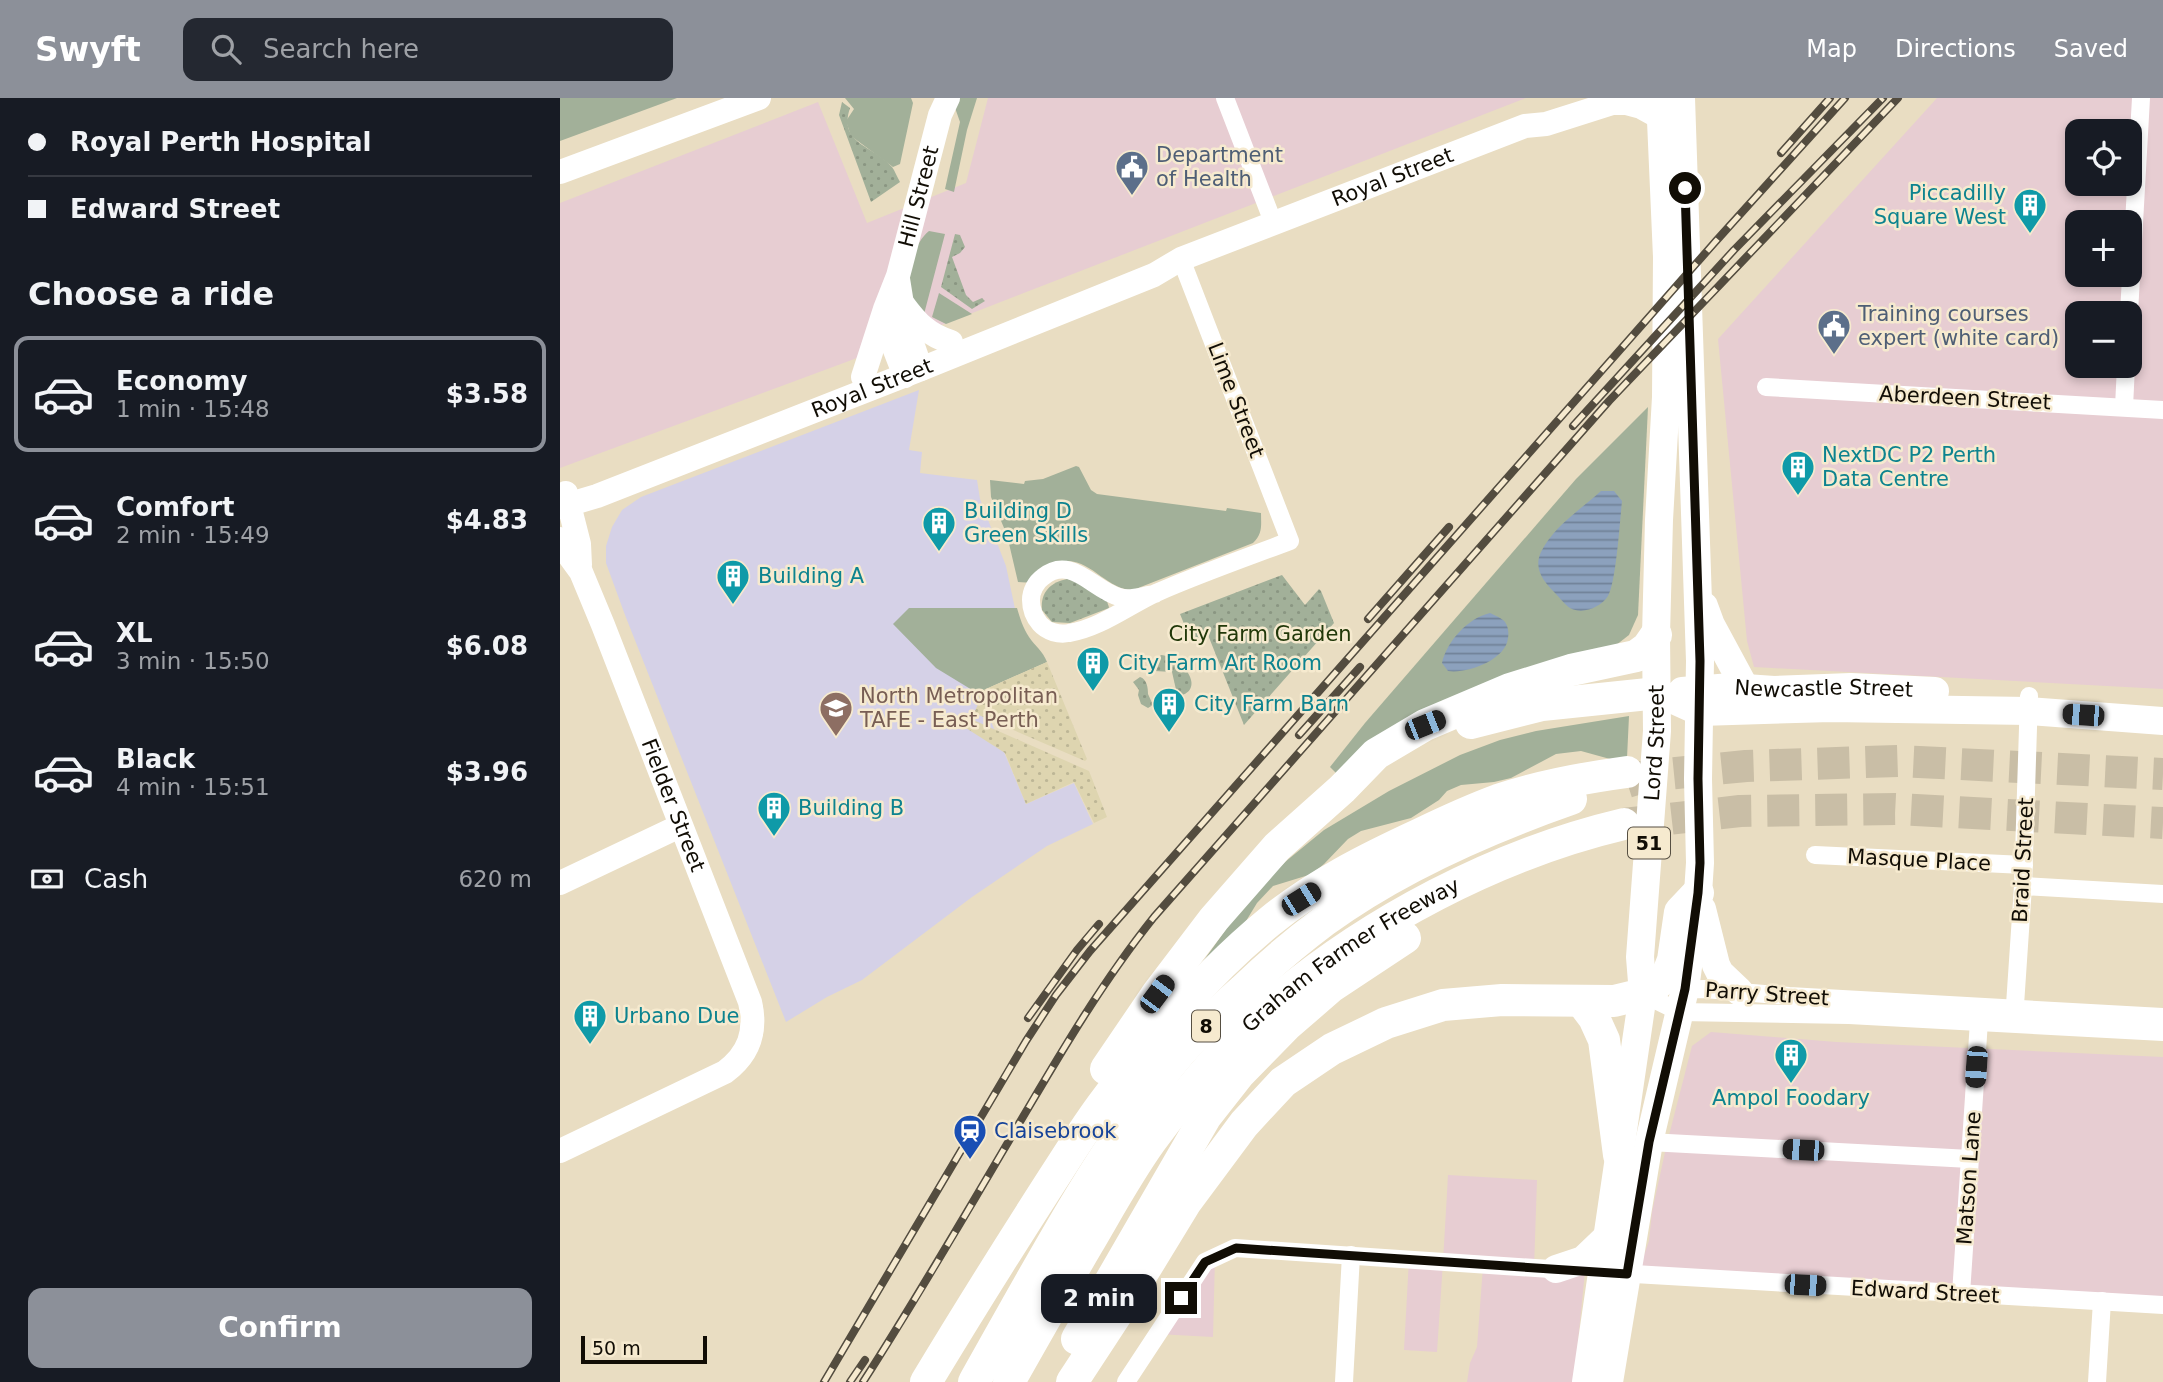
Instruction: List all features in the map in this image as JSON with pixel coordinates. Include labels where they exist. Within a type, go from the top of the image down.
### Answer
[{"type":"highway","points":[[926,1382],[1002,1257],[1090,1093],[1157,994],[1214,919],[1277,846],[1342,789],[1376,754],[1425,725],[1510,690],[1571,670],[1636,656],[1647,648],[1656,635]]},
{"type":"highway","points":[[1342,789],[1402,752],[1471,722],[1542,705],[1658,693]]},
{"type":"highway","name":"Graham Farmer Freeway","points":[[974,1382],[1068,1216],[1123,1128],[1171,1064],[1220,1011],[1273,962],[1325,920],[1383,884],[1430,858],[1520,818],[1626,777],[1587,777],[1498,800],[1371,857],[1270,921],[1189,997],[1103,1102],[1002,1257]]},
{"type":"highway","name":"Graham Farmer Freeway","points":[[1009,1382],[1104,1216],[1150,1142],[1197,1081],[1269,1007],[1343,951],[1470,878],[1540,849],[1624,824]]},
{"type":"highway","points":[[1052,1382],[1206,1116],[1239,1073],[1286,1026],[1331,987],[1388,948],[1473,900],[1540,849]]},
{"type":"highway","points":[[1072,1382],[1186,1202],[1244,1124],[1283,1082],[1332,1049],[1386,1023],[1444,1005],[1502,1000],[1614,1001],[1643,994],[1668,972],[1673,960],[1680,912],[1698,893]]},
{"type":"highway","points":[[1582,1002],[1594,1018],[1604,1040],[1619,1155]]},
{"type":"main road","name":"Lord Street","points":[[1586,1382],[1683,1000],[1698,893],[1698,591],[1681,98]]},
{"type":"main road","name":"Lord Street","points":[[1609,1382],[1615,1273],[1606,1238],[1643,994],[1640,957],[1657,731],[1656,635],[1666,397],[1667,257],[1661,108]]},
{"type":"main road","points":[[1698,591],[1711,625],[1745,688]]},
{"type":"main road","name":"Newcastle Street","points":[[1700,700],[1745,688],[1774,690],[1851,687],[2029,703],[2163,721]]},
{"type":"main road","name":"Newcastle Street","points":[[1658,693],[1700,700],[1831,708],[2029,703],[2163,706]]},
{"type":"main road","points":[[1698,893],[1716,965],[1720,973],[1739,991]]},
{"type":"main road","points":[[1556,1269],[1583,1260],[1606,1238]]},
{"type":"street","points":[[560,172],[759,98]]},
{"type":"street","points":[[1226,98],[1273,222]]},
{"type":"street","name":"Royal Street","points":[[1525,126],[1542,110],[1572,98]]},
{"type":"street","points":[[2130,301],[2141,98]]},
{"type":"street","name":"Royal Street","points":[[564,500],[1154,275],[1181,259],[1273,222],[1525,126],[1546,124],[1612,103],[1661,108]]},
{"type":"street","name":"Hill Street","points":[[911,366],[908,334],[892,305],[940,104]]},
{"type":"street","name":"Royal Street","points":[[564,500],[863,377],[911,366],[951,342],[1144,265],[1181,259]]},
{"type":"street","name":"Lime Street","points":[[1156,594],[1290,541],[1181,259]]},
{"type":"street","points":[[863,377],[892,305],[938,338],[951,342]]},
{"type":"street","points":[[2124,407],[2125,378]]},
{"type":"street","name":"Aberdeen Street","points":[[1766,387],[2163,410]]},
{"type":"street","name":"Fielder Street","points":[[564,500],[579,544],[581,572]]},
{"type":"street","name":"Fielder Street","points":[[560,539],[581,572],[750,1003],[753,1023],[751,1041],[745,1053],[737,1064],[725,1072],[560,1151]]},
{"type":"street","points":[[1057,570],[1074,571],[1121,598],[1156,594],[1102,621],[1067,634],[1055,633],[1045,628],[1034,616],[1031,606],[1031,595],[1039,581],[1057,570]]},
{"type":"street","name":"Braid Street","points":[[2015,1016],[2024,865],[2029,703]]},
{"type":"street","points":[[560,883],[680,826]]},
{"type":"street","name":"Masque Place","points":[[1815,855],[2024,865]]},
{"type":"street","points":[[2023,886],[2163,894]]},
{"type":"street","name":"Parry Street","points":[[1683,1000],[1739,991],[2163,1032]]},
{"type":"street","name":"Parry Street","points":[[1643,994],[1849,1016],[1979,1021],[2015,1016],[2163,1017]]},
{"type":"street","name":"Matson Lane","points":[[1961,1294],[1979,1021]]},
{"type":"street","points":[[1649,1142],[1970,1159]]},
{"type":"street","name":"Edward Street","points":[[1126,1382],[1205,1262],[1236,1248],[2163,1305]]},
{"type":"street","points":[[1344,1382],[1351,1255]]},
{"type":"street","points":[[2097,1382],[2102,1301]]},
{"type":"shaded area","points":[[988,98],[1526,98],[849,361],[560,468],[560,203],[818,102],[867,223],[966,183]]},
{"type":"shaded area","points":[[1937,98],[2163,98],[2163,689],[1754,667],[1747,641],[1718,339]]},
{"type":"shaded area","name":"North Metropolitan TAFE - East Perth","points":[[919,390],[909,450],[922,452],[920,473],[977,480],[980,499],[1006,566],[1018,623],[979,693],[1026,804],[1074,783],[1093,824],[1047,846],[972,897],[862,980],[786,1022],[625,615],[606,563],[606,546],[612,527],[622,510],[641,497]]},
{"type":"shaded area","points":[[1711,1032],[1836,1042],[2163,1057],[2163,1305],[1637,1275],[1649,1241],[1652,1212],[1667,1143],[1692,1046]]},
{"type":"shaded area","points":[[1448,1175],[1537,1180],[1534,1268],[1585,1271],[1574,1382],[1467,1382],[1470,1363],[1477,1347],[1483,1266],[1443,1262]]},
{"type":"shaded area","points":[[1215,1257],[1213,1337],[1157,1334]]},
{"type":"shaded area","points":[[1409,1259],[1443,1262],[1437,1352],[1404,1350]]},
{"type":"green space","points":[[560,98],[677,98],[560,141]]},
{"type":"green space","points":[[845,98],[911,98],[913,103],[900,164],[893,167],[851,136],[846,121],[854,109]]},
{"type":"green space","points":[[955,98],[977,98],[967,130],[954,192],[945,189],[960,122],[954,105]]},
{"type":"green space","points":[[842,102],[850,108],[848,120],[853,137],[892,167],[900,182],[871,202],[839,115]]},
{"type":"green space","points":[[929,231],[945,234],[923,318],[912,301],[909,281],[914,253]]},
{"type":"green space","points":[[955,234],[960,235],[965,247],[952,257],[966,295],[973,302],[982,298],[985,301],[972,309],[941,287]]},
{"type":"green space","points":[[939,293],[972,314],[946,324],[932,317]]},
{"type":"green space","points":[[1648,407],[1638,615],[1629,635],[1611,649],[1338,775],[1330,767],[1365,723],[1576,479]]},
{"type":"green space","points":[[1076,466],[1091,490],[1097,494],[1261,513],[1260,533],[1253,543],[1133,590],[1116,586],[1085,566],[1068,561],[1057,563],[1035,580],[1018,582],[1007,535],[991,497],[990,480],[1024,484],[1025,481],[1043,479]]},
{"type":"green space","name":"City Farm Garden","points":[[1282,575],[1305,605],[1319,589],[1334,623],[1244,725],[1208,635],[1191,641],[1180,614]]},
{"type":"green space","points":[[1067,579],[1074,580],[1107,601],[1109,608],[1070,623],[1052,622],[1042,610],[1043,598],[1052,585]]},
{"type":"green space","points":[[909,608],[1017,608],[1027,634],[1047,662],[977,693],[936,668],[893,624]]},
{"type":"green space","points":[[1161,655],[1177,661],[1189,674],[1191,687],[1187,693],[1179,696],[1177,694],[1172,672],[1155,671],[1155,661]]},
{"type":"green space","points":[[1140,677],[1146,682],[1153,705],[1148,708],[1141,704],[1139,690],[1133,682]]},
{"type":"green space","points":[[1629,716],[1627,758],[1610,759],[1581,751],[1556,754],[1511,778],[1461,785],[1447,791],[1439,800],[1411,818],[1361,831],[1348,839],[1312,874],[1273,886],[1257,903],[1243,926],[1195,973],[1243,905],[1285,862],[1324,830],[1389,791],[1460,755],[1500,740],[1536,731]]},
{"type":"sand","points":[[1047,662],[1087,759],[1085,761],[974,713],[980,700],[977,693]]},
{"type":"sand","points":[[971,719],[1089,771],[1107,817],[1094,823],[1074,782],[1026,804],[1005,753],[966,728]]},
{"type":"water","points":[[1601,491],[1614,491],[1622,501],[1613,578],[1608,596],[1601,604],[1580,611],[1566,605],[1544,580],[1539,570],[1539,558],[1546,543],[1560,526]]},
{"type":"water","points":[[1490,613],[1502,619],[1508,628],[1506,646],[1493,659],[1475,668],[1448,671],[1442,663],[1454,639],[1466,625]]},
{"type":"tunnel","points":[[1627,782],[1646,776],[1746,766],[1898,761],[2163,774]]},
{"type":"tunnel","points":[[1624,824],[1740,811],[1895,809],[2163,823]]},
{"type":"railway","points":[[1781,153],[1830,98]]},
{"type":"railway","points":[[824,1382],[1026,1041],[1056,995],[1090,951],[1845,98]]},
{"type":"railway","points":[[1573,426],[1734,250],[1883,98]]},
{"type":"railway","points":[[863,1382],[1082,1019],[1154,917],[1609,401],[1898,98]]},
{"type":"railway","points":[[1368,619],[1449,527]]},
{"type":"railway","points":[[1299,735],[1360,667]]},
{"type":"railway","points":[[1028,1018],[1099,924]]},
{"type":"railway","points":[[850,1382],[865,1360]]},
{"type":"place","name":"Department of Health","points":[[1132,197]]},
{"type":"place","name":"Piccadilly Square West","points":[[2030,235]]},
{"type":"place","name":"Training courses expert (white card)","points":[[1834,356]]},
{"type":"place","name":"NextDC P2 Perth Data Centre","points":[[1798,497]]},
{"type":"place","name":"Building D Green Skills","points":[[939,553]]},
{"type":"place","name":"Building A","points":[[733,606]]},
{"type":"place","name":"City Farm Art Room","points":[[1093,693]]},
{"type":"place","name":"City Farm Barn","points":[[1169,734]]},
{"type":"place","name":"North Metropolitan TAFE - East Perth","points":[[836,738]]},
{"type":"place","name":"Building B","points":[[774,838]]},
{"type":"place","name":"Urbano Due","points":[[590,1046]]},
{"type":"place","name":"Ampol Foodary","points":[[1791,1085]]},
{"type":"place","name":"Claisebrook","points":[[970,1161]]},
{"type":"route","points":[[1181,1298],[1205,1262],[1236,1248],[1627,1274],[1649,1142],[1685,989],[1700,863],[1700,661],[1685,188]]}]
